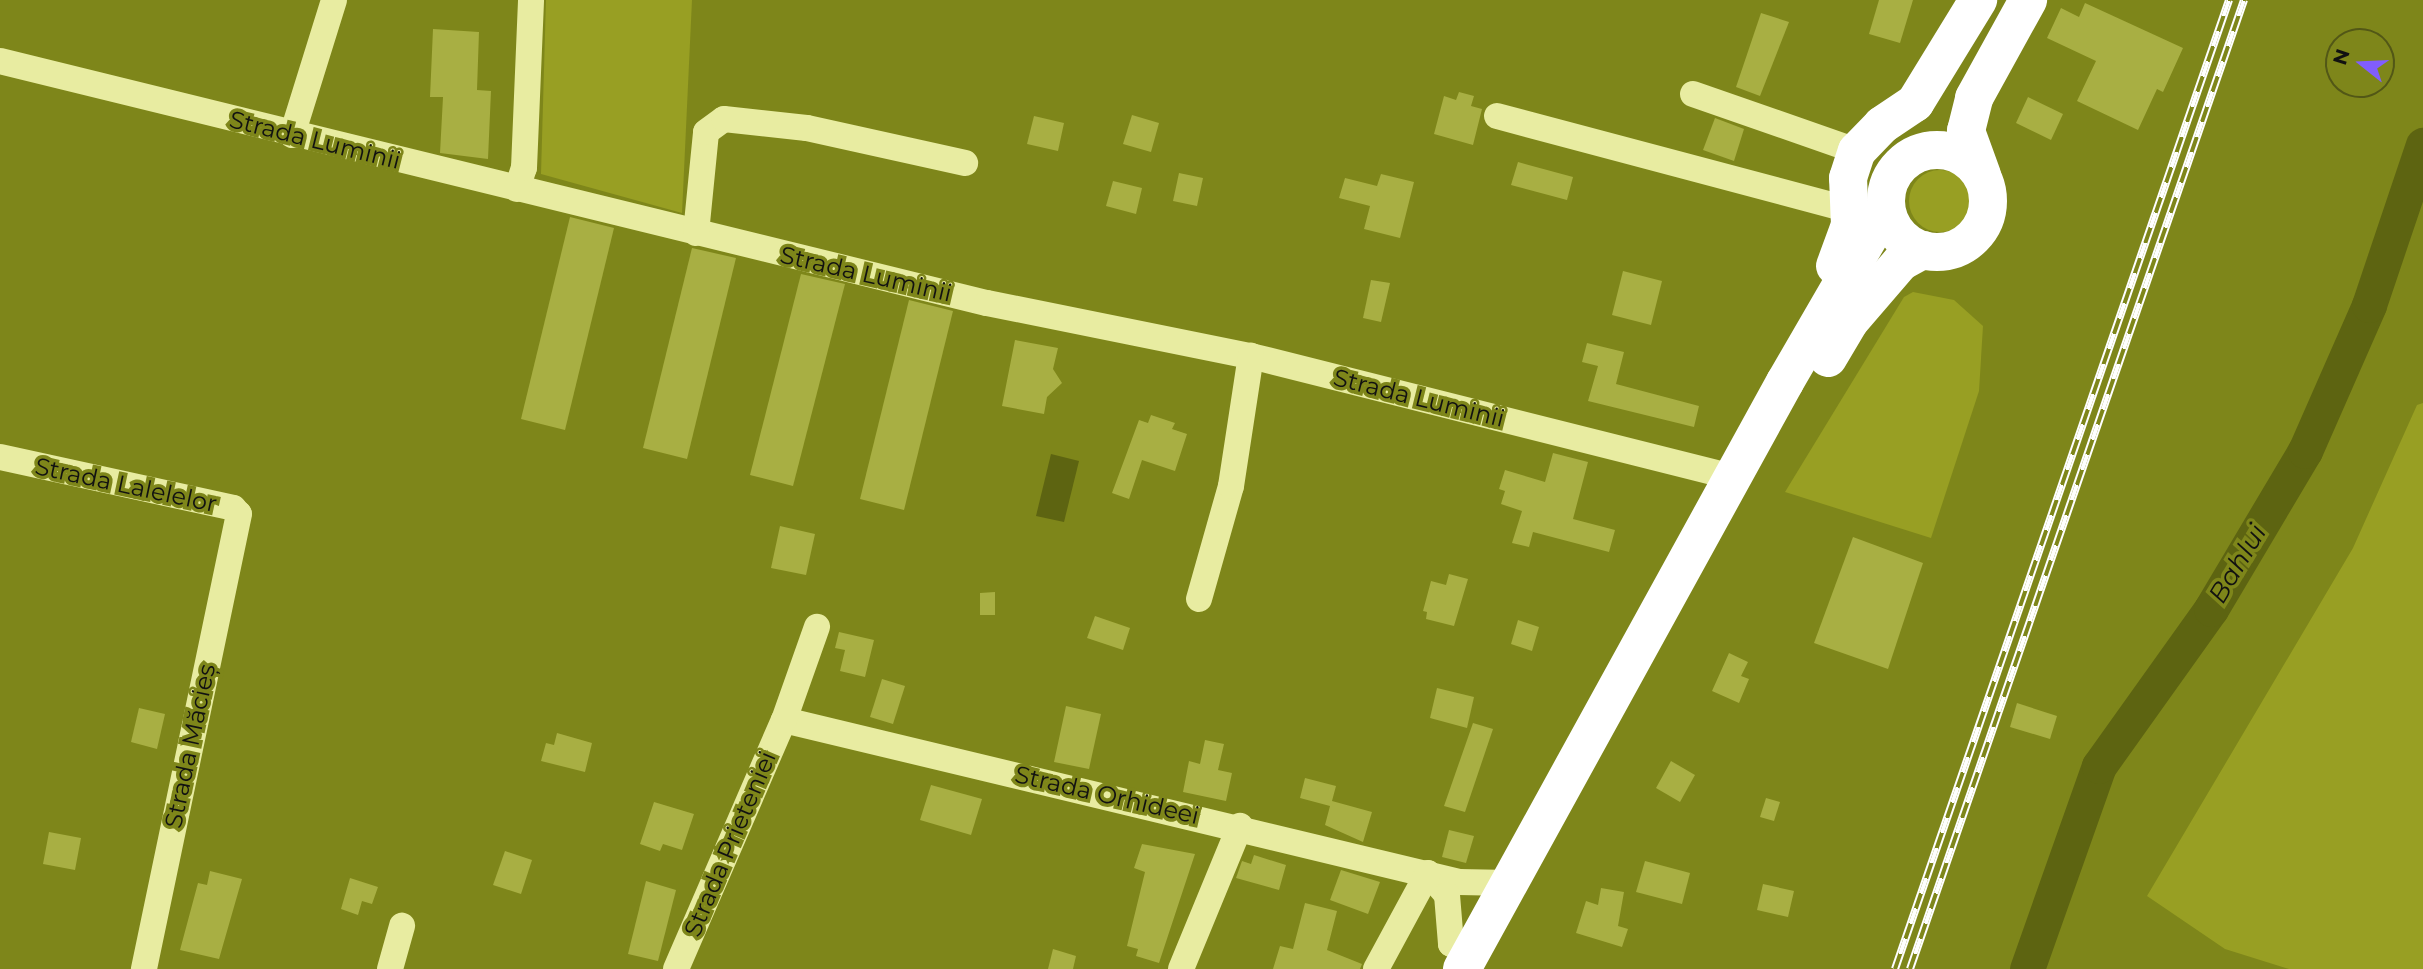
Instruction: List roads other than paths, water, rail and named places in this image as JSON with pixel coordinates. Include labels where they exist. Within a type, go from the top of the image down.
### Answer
[{"type":"highway","points":[[1923,250],[1901,238],[1868,209],[1848,178],[1857,151],[1882,125],[1915,103],[1978,0]]},
{"type":"highway","points":[[1474,964],[1510,883],[1784,382],[1795,348],[1844,245],[1896,170],[1916,154],[1998,0]]},
{"type":"highway","points":[[1474,964],[1850,321],[1901,262],[1923,250],[1958,248],[1982,226],[1989,201],[1966,131],[1974,99],[2028,0]]},
{"type":"highway","points":[[1916,154],[1953,152],[1982,175]]},
{"type":"street","points":[[292,135],[334,0]]},
{"type":"street","points":[[517,189],[524,168],[531,0]]},
{"type":"street","name":"Strada Luminii","points":[[0,61],[292,135],[988,303],[1251,356],[1734,477]]},
{"type":"street","points":[[1693,94],[1857,151]]},
{"type":"street","points":[[1497,116],[1868,209]]},
{"type":"street","points":[[696,233],[706,132],[724,118],[807,128],[965,163]]},
{"type":"street","points":[[1199,598],[1231,486],[1251,356]]},
{"type":"street","name":"Strada Lalelelor","points":[[0,457],[233,508],[240,524]]},
{"type":"street","name":"Strada Măcieș","points":[[144,969],[240,524]]},
{"type":"street","name":"Strada Prieteniei","points":[[676,969],[784,720],[817,627]]},
{"type":"street","name":"Strada Orhideei","points":[[784,720],[1240,826],[1459,882],[1510,883]]},
{"type":"street","points":[[1181,969],[1240,826]]},
{"type":"street","points":[[1376,969],[1428,873],[1447,895],[1451,944],[1474,964]]},
{"type":"street","points":[[390,969],[402,926]]},
{"type":"waterway","name":"Bahlui","points":[[2027,969],[2099,766],[2211,609],[2305,451],[2369,305],[2423,145]]},
{"type":"railway","points":[[1895,969],[2229,0]]},
{"type":"railway","points":[[1910,969],[2244,0]]}]
